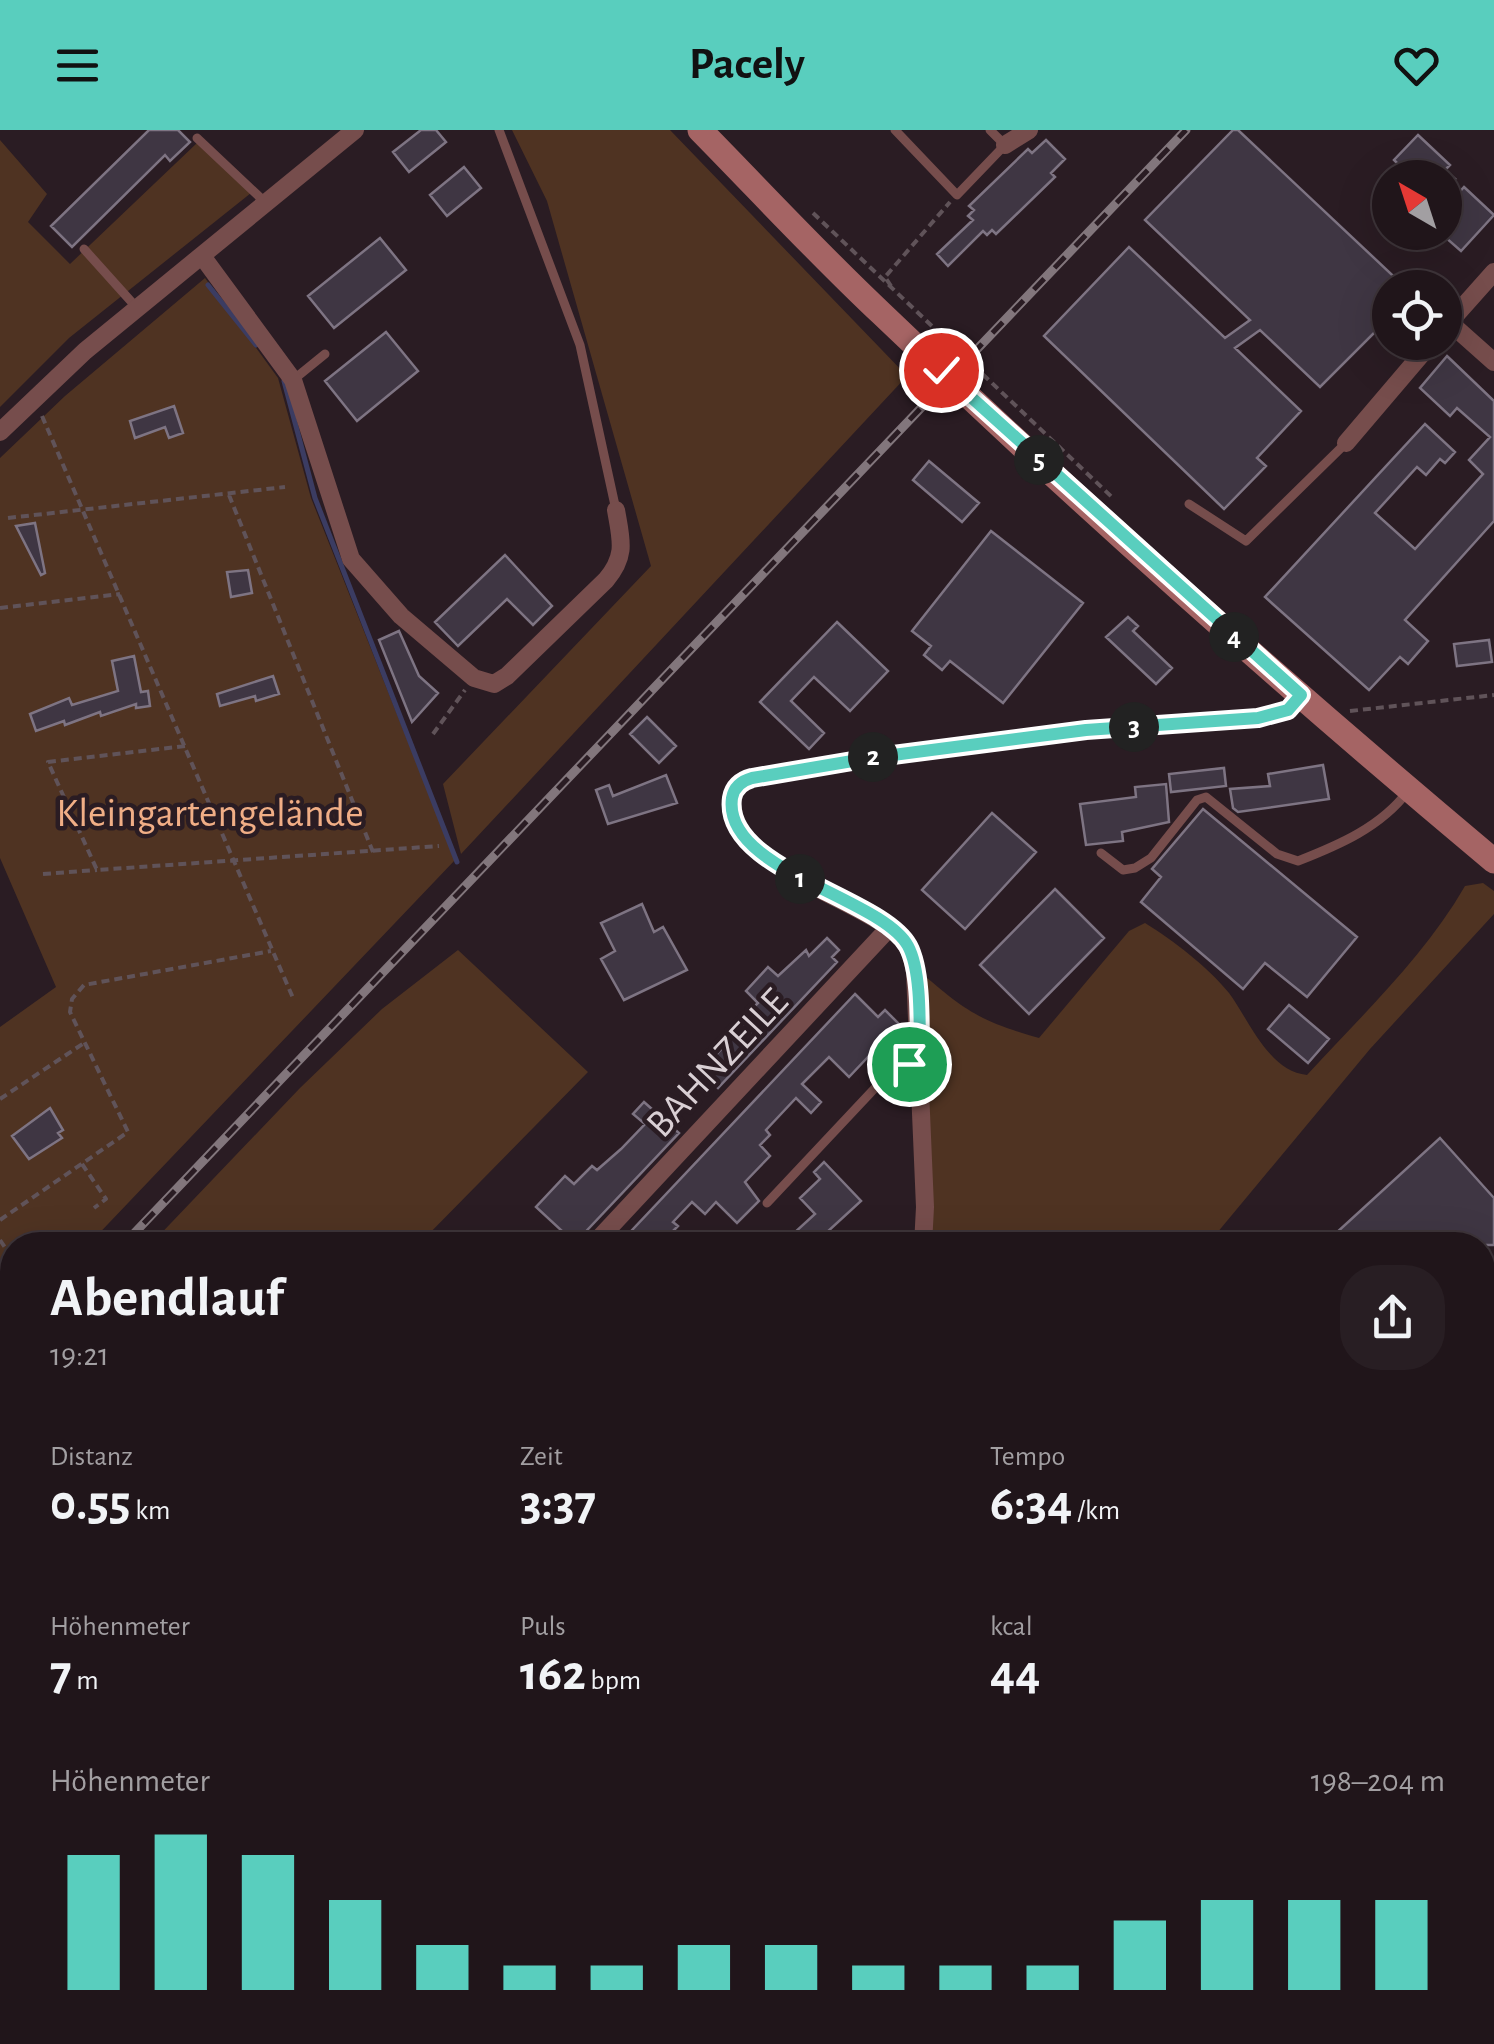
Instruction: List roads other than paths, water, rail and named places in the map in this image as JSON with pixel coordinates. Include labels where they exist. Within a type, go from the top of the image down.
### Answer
[{"type":"street","points":[[0,432],[138,308],[355,130]]},
{"type":"street","points":[[700,130],[888,302],[1301,695],[1494,861]]},
{"type":"street","points":[[1004,145],[1029,130]]},
{"type":"street","points":[[202,256],[293,380],[350,559],[401,616],[482,683],[494,684],[507,676],[618,566],[622,549],[616,510]]},
{"type":"street","points":[[1462,307],[1494,272]]},
{"type":"street","points":[[1462,336],[1494,362]]},
{"type":"street","points":[[1346,442],[1417,360]]},
{"type":"street","points":[[925,1232],[915,972],[908,945],[890,928],[800,878],[753,844],[736,822],[732,808],[737,786],[752,778],[870,758],[1086,730],[1258,718],[1288,710],[1301,695]]},
{"type":"street","name":"BAHNZEILE","points":[[605,1232],[890,928]]},
{"type":"lane","points":[[499,130],[580,345],[616,510]]},
{"type":"lane","points":[[895,130],[957,195],[1004,145],[990,130]]},
{"type":"lane","points":[[197,138],[266,203]]},
{"type":"lane","points":[[84,248],[138,308]]},
{"type":"lane","points":[[293,380],[325,354]]},
{"type":"lane","points":[[1189,504],[1246,542],[1346,442]]},
{"type":"lane","points":[[1101,853],[1123,870],[1142,865],[1197,800],[1206,797],[1277,854],[1298,861],[1334,848],[1387,816],[1410,789]]},
{"type":"lane","points":[[767,1203],[890,1071],[898,1065],[920,1068]]},
{"type":"waterway","points":[[208,285],[256,345]]},
{"type":"waterway","points":[[284,381],[315,498],[457,862]]},
{"type":"railway","points":[[135,1232],[1186,130]]},
{"type":"park label","name":"Kleingartengelände","points":[[210,812]]}]
